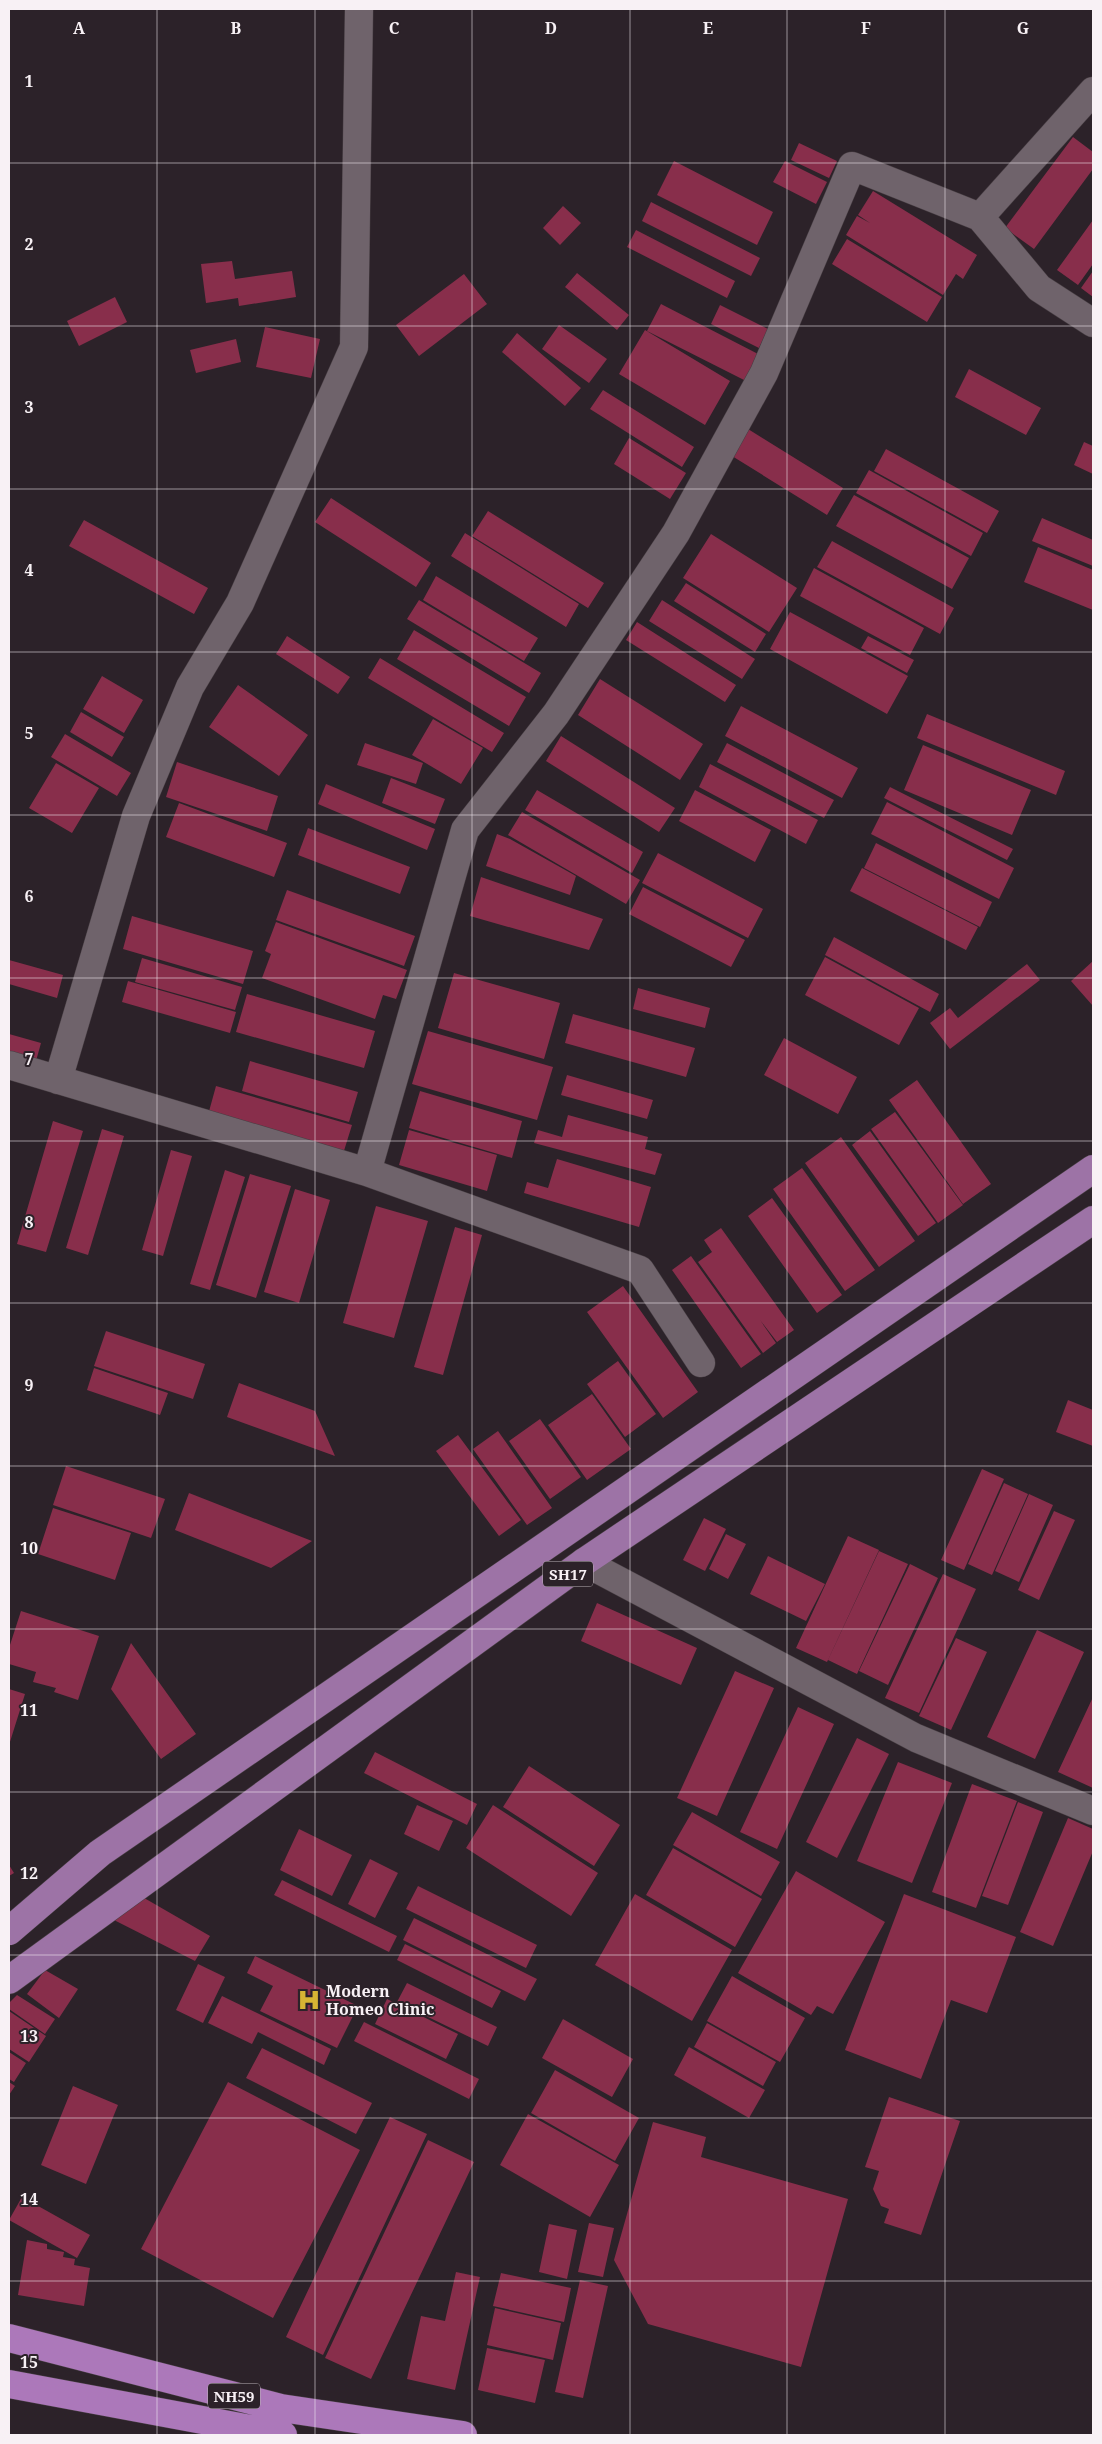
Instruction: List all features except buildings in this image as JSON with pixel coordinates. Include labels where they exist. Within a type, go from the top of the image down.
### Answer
[{"type":"highway","name":"NH59","points":[[9,2338],[281,2408],[463,2435]]},
{"type":"highway","name":"NH59","points":[[9,2384],[283,2435]]},
{"type":"main road","points":[[9,1931],[100,1853],[1093,1169]]},
{"type":"main road","name":"SH17","points":[[9,1980],[584,1562],[1093,1220]]},
{"type":"street","points":[[58,1080],[136,816],[190,687],[240,603],[354,347],[359,9]]},
{"type":"street","points":[[980,217],[1093,91]]},
{"type":"street","points":[[367,1172],[465,830],[556,714],[676,533],[764,373],[852,166],[980,217],[1039,288],[1093,323]]},
{"type":"street","points":[[9,1065],[367,1172],[640,1270],[701,1362]]},
{"type":"street","points":[[584,1562],[916,1738],[1093,1811]]},
{"type":"place","name":"Modern Homeo Clinic","points":[[309,2000]]}]
